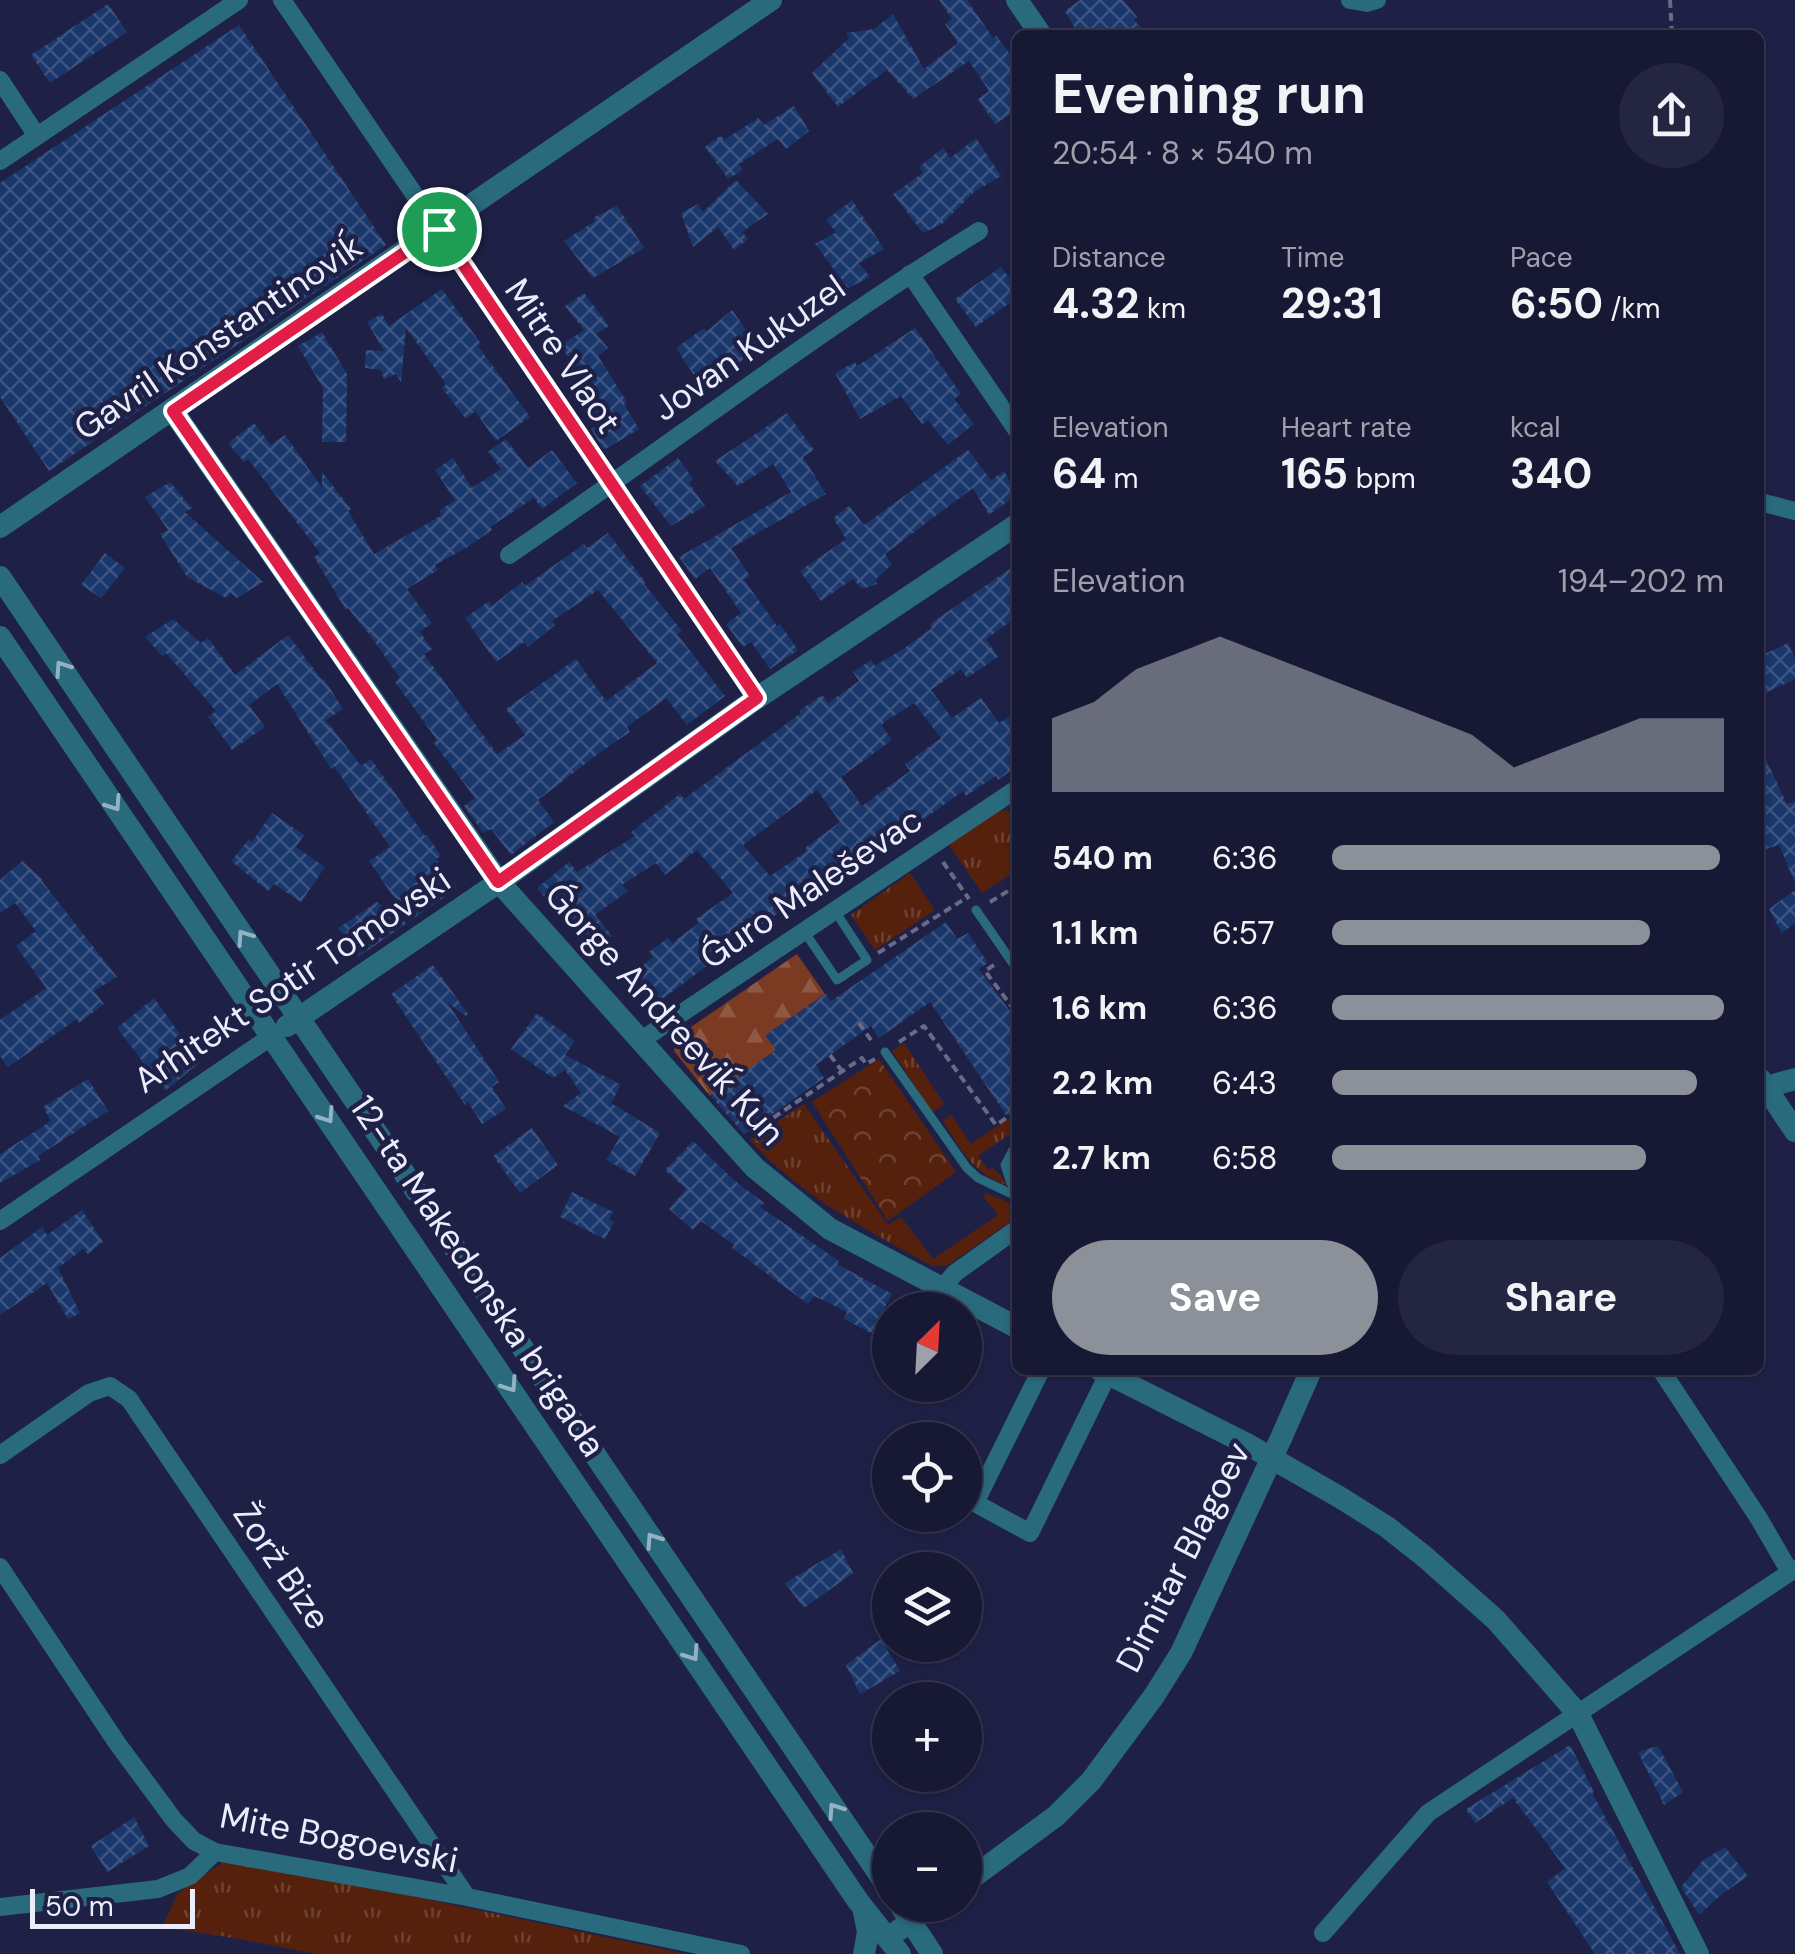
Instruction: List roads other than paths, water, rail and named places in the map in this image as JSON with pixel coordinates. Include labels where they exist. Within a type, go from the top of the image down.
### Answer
[{"type":"street","points":[[0,161],[239,0]]},
{"type":"street","name":"Mitre Vlaot","points":[[282,0],[757,698]]},
{"type":"street","name":"Gavril Konstantinoviḱ","points":[[0,527],[771,0]]},
{"type":"street","points":[[1017,0],[1038,30]]},
{"type":"street","points":[[1350,0],[1377,0]]},
{"type":"street","points":[[0,80],[38,136]]},
{"type":"street","name":"Jovan Kukuzel","points":[[509,554],[910,274],[978,231]]},
{"type":"street","points":[[910,274],[1012,423]]},
{"type":"street","name":"Ǵorge Andreeviḱ Kun","points":[[173,411],[498,882],[755,1168],[830,1229],[1012,1325]]},
{"type":"street","points":[[1764,503],[1795,511]]},
{"type":"street","name":"Arhitekt Sotir Tomovski","points":[[0,1221],[498,882],[757,698],[1012,528]]},
{"type":"street","name":"12-ta Makedonska brigada","points":[[0,578],[872,1863]]},
{"type":"street","name":"12-ta Makedonska brigada","points":[[0,637],[864,1908],[868,1932],[880,1950]]},
{"type":"street","name":"Ǵuro Maleševac","points":[[640,1041],[1012,796]]},
{"type":"street","points":[[1764,1086],[1795,1079]]},
{"type":"street","points":[[1764,1089],[1795,1131]]},
{"type":"street","points":[[940,1288],[1012,1232]]},
{"type":"street","points":[[1039,1375],[975,1503],[1030,1534],[1103,1375]]},
{"type":"street","points":[[1110,1375],[1272,1458],[1387,1527],[1496,1620],[1578,1714],[1698,1954]]},
{"type":"street","name":"Dimitar Blagoev","points":[[982,1870],[1056,1816],[1092,1781],[1181,1653],[1308,1375]]},
{"type":"street","points":[[1324,1933],[1428,1813],[1792,1571],[1663,1375]]},
{"type":"street","name":"Žorž Bize","points":[[0,1455],[90,1393],[110,1386],[129,1399],[467,1896]]},
{"type":"street","name":"Mite Bogoevski","points":[[0,1567],[174,1820],[194,1841],[215,1852],[467,1896],[741,1954]]},
{"type":"street","points":[[0,1907],[158,1888],[190,1876],[215,1852]]},
{"type":"street","points":[[880,1950],[899,1922]]},
{"type":"street","points":[[911,1922],[932,1954]]},
{"type":"lane","points":[[976,910],[1012,963]]},
{"type":"lane","points":[[804,931],[837,980],[868,960],[834,911]]},
{"type":"lane","points":[[883,1053],[966,1168],[1012,1193]]},
{"type":"lane","points":[[1012,1152],[1006,1165],[1012,1185]]}]
